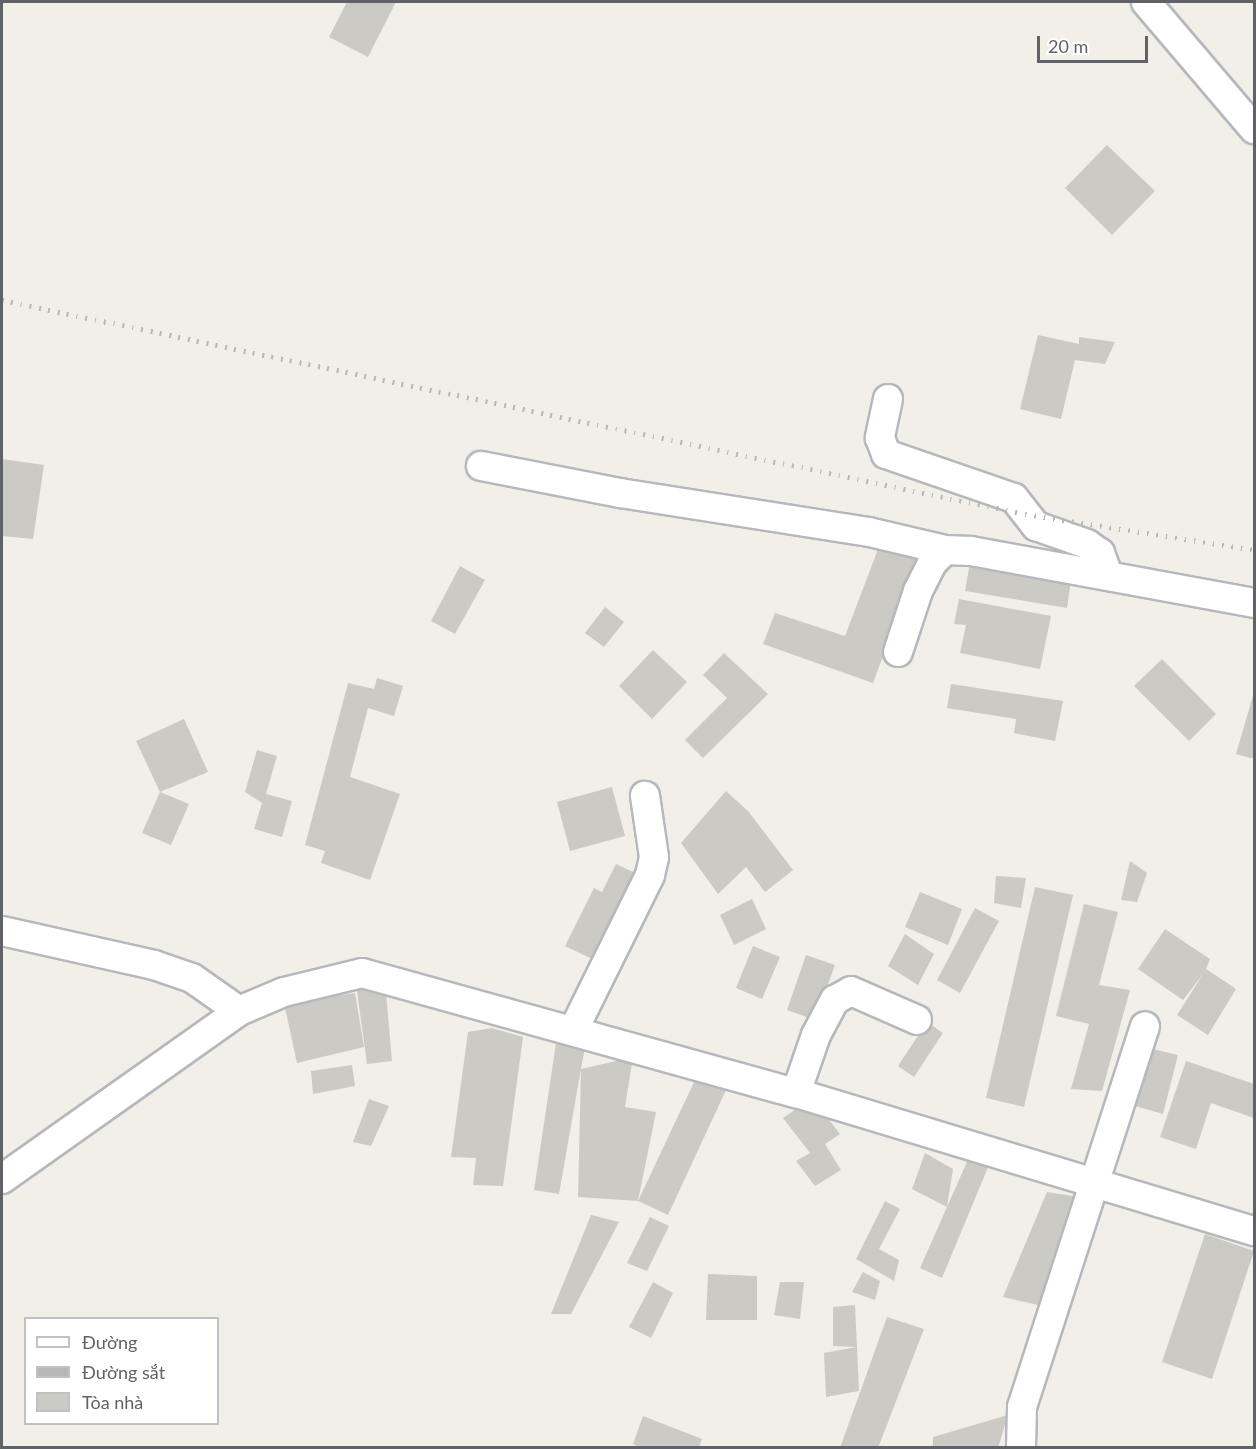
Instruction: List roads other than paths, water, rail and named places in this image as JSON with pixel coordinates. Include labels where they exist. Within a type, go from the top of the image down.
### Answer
[{"type":"street","points":[[1146,2],[1254,129]]},
{"type":"street","points":[[888,399],[880,438],[886,454],[1014,498],[1036,526],[1087,544],[1100,553],[1108,575]]},
{"type":"street","points":[[481,466],[620,493],[869,532],[945,550],[1108,575],[1254,603]]},
{"type":"street","points":[[898,652],[918,591],[932,563],[945,550]]},
{"type":"street","points":[[573,1031],[650,875],[654,857],[645,796]]},
{"type":"street","points":[[2,931],[164,968],[192,978],[239,1011]]},
{"type":"street","points":[[2,1179],[239,1011],[284,992],[362,973],[796,1093],[1254,1232]]},
{"type":"street","points":[[796,1093],[816,1035],[835,1000],[851,991],[917,1020]]},
{"type":"street","points":[[1021,1448],[1022,1407],[1145,1026]]},
{"type":"railway","points":[[2,300],[1025,514],[1254,550]]}]
